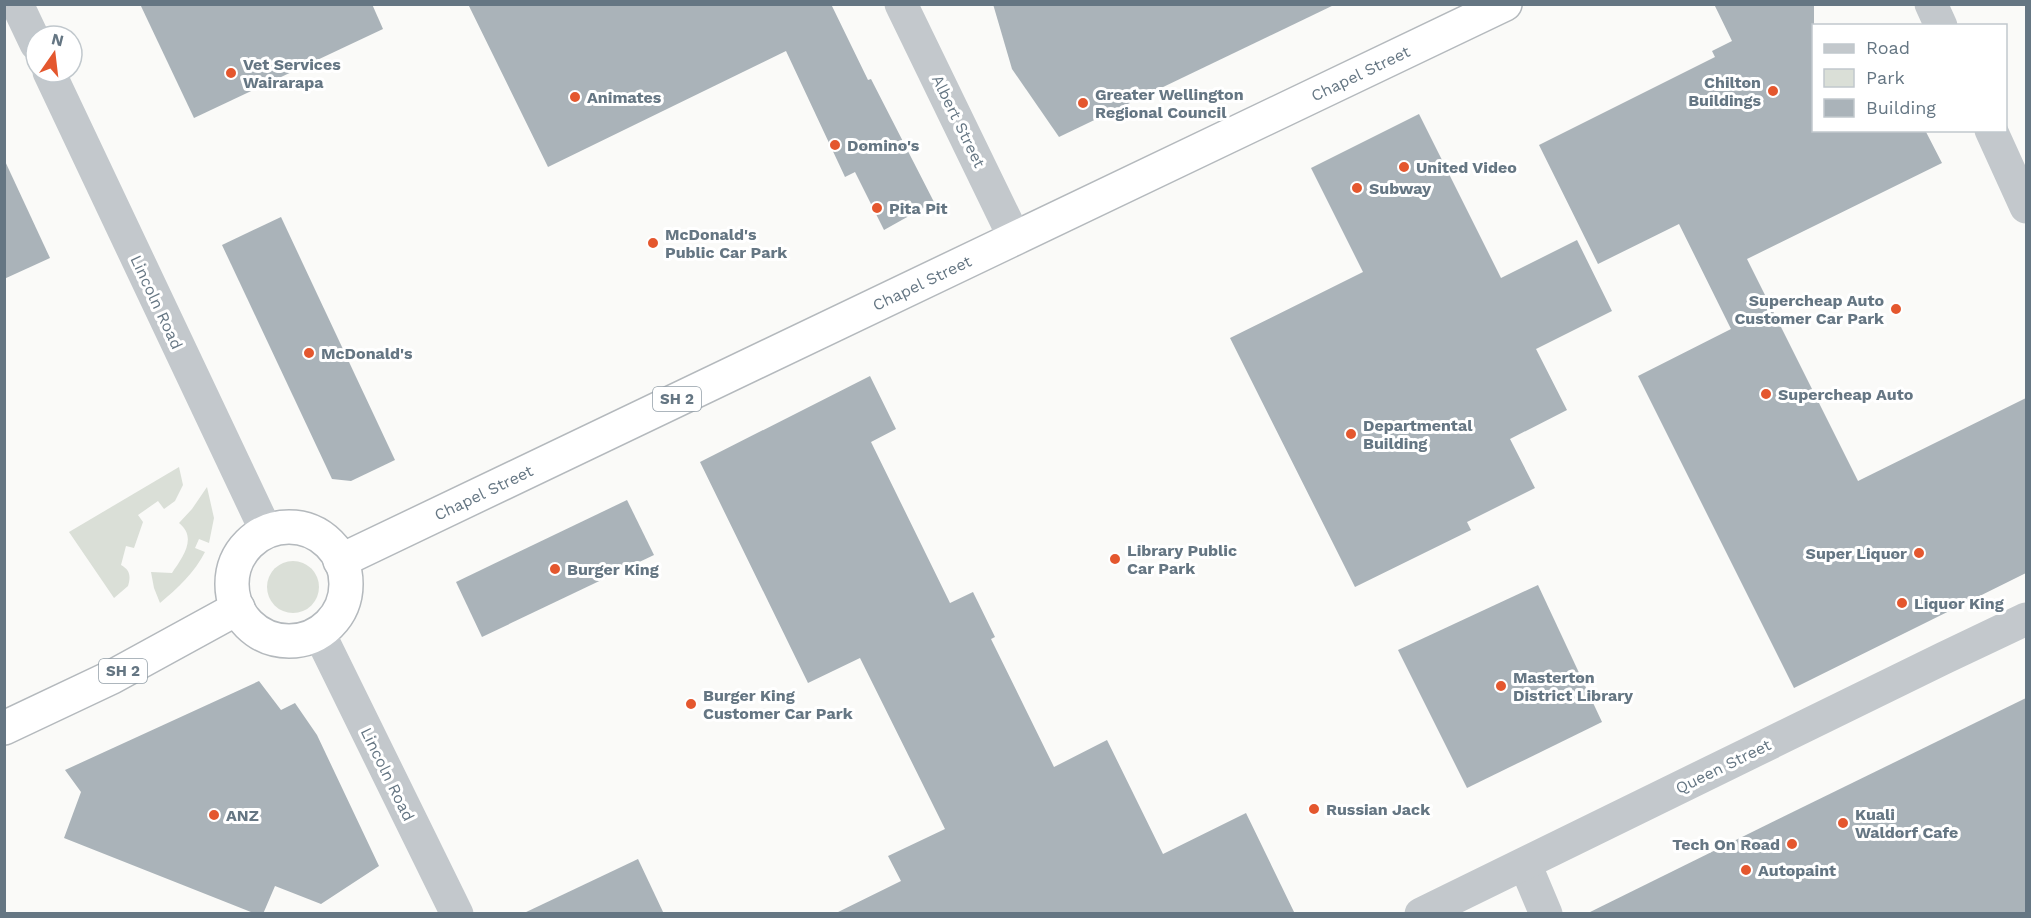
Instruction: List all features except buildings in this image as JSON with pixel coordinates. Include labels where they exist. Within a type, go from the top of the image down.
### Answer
[{"type":"highway","name":"Chapel Street","points":[[340,561],[1505,4]]},
{"type":"highway","points":[[288,527],[310,531],[324,539],[336,552],[345,571],[345,594],[335,618],[319,633],[297,641],[273,640],[257,632],[243,620],[232,598],[232,572],[245,547],[266,531],[288,527]]},
{"type":"highway","name":"SH 2","points":[[4,728],[112,677],[238,608]]},
{"type":"street","points":[[17,4],[26,24]]},
{"type":"street","name":"Albert Street","points":[[901,4],[1015,238]]},
{"type":"street","points":[[1931,4],[1940,24]]},
{"type":"street","name":"Lincoln Road","points":[[55,84],[266,531]]},
{"type":"street","points":[[1992,132],[2026,207]]},
{"type":"street","name":"Queen Street","points":[[1420,914],[1463,904],[1525,864],[2026,619]]},
{"type":"street","name":"Lincoln Road","points":[[319,633],[458,914]]},
{"type":"street","points":[[1525,864],[1546,914]]},
{"type":"green space","points":[[179,467],[183,485],[175,501],[164,509],[158,501],[138,515],[143,522],[134,548],[126,546],[121,565],[129,574],[128,586],[114,598],[69,532]]},
{"type":"green space","points":[[207,487],[214,518],[209,543],[199,539],[195,548],[205,552],[201,559],[185,580],[160,603],[151,572],[172,573],[184,555],[188,541],[185,529],[179,523]]},
{"type":"green space","points":[[288,561],[298,561],[312,568],[319,587],[312,606],[298,613],[288,613],[278,609],[271,602],[267,592],[267,582],[271,572],[278,565]]},
{"type":"place","name":"Vet Services Wairarapa","points":[[231,73]]},
{"type":"place","name":"Chilton Buildings","points":[[1773,91]]},
{"type":"place","name":"Animates","points":[[575,97]]},
{"type":"place","name":"Greater Wellington Regional Council","points":[[1083,103]]},
{"type":"place","name":"Domino's","points":[[835,145]]},
{"type":"place","name":"United Video","points":[[1404,167]]},
{"type":"place","name":"Subway","points":[[1357,188]]},
{"type":"place","name":"Pita Pit","points":[[877,208]]},
{"type":"place","name":"McDonald's Public Car Park","points":[[653,243]]},
{"type":"place","name":"Supercheap Auto Customer Car Park","points":[[1896,309]]},
{"type":"place","name":"McDonald's","points":[[309,353]]},
{"type":"place","name":"Supercheap Auto","points":[[1766,394]]},
{"type":"place","name":"Departmental Building","points":[[1351,434]]},
{"type":"place","name":"Super Liquor","points":[[1919,553]]},
{"type":"place","name":"Library Public Car Park","points":[[1115,559]]},
{"type":"place","name":"Burger King","points":[[555,569]]},
{"type":"place","name":"Liquor King","points":[[1902,603]]},
{"type":"place","name":"Masterton District Library","points":[[1501,686]]},
{"type":"place","name":"Burger King Customer Car Park","points":[[691,704]]},
{"type":"place","name":"Russian Jack","points":[[1314,809]]},
{"type":"place","name":"ANZ","points":[[214,815]]},
{"type":"place","name":"Kuali Waldorf Cafe","points":[[1843,823]]},
{"type":"place","name":"Tech On Road","points":[[1792,844]]},
{"type":"place","name":"Autopaint","points":[[1746,870]]}]
